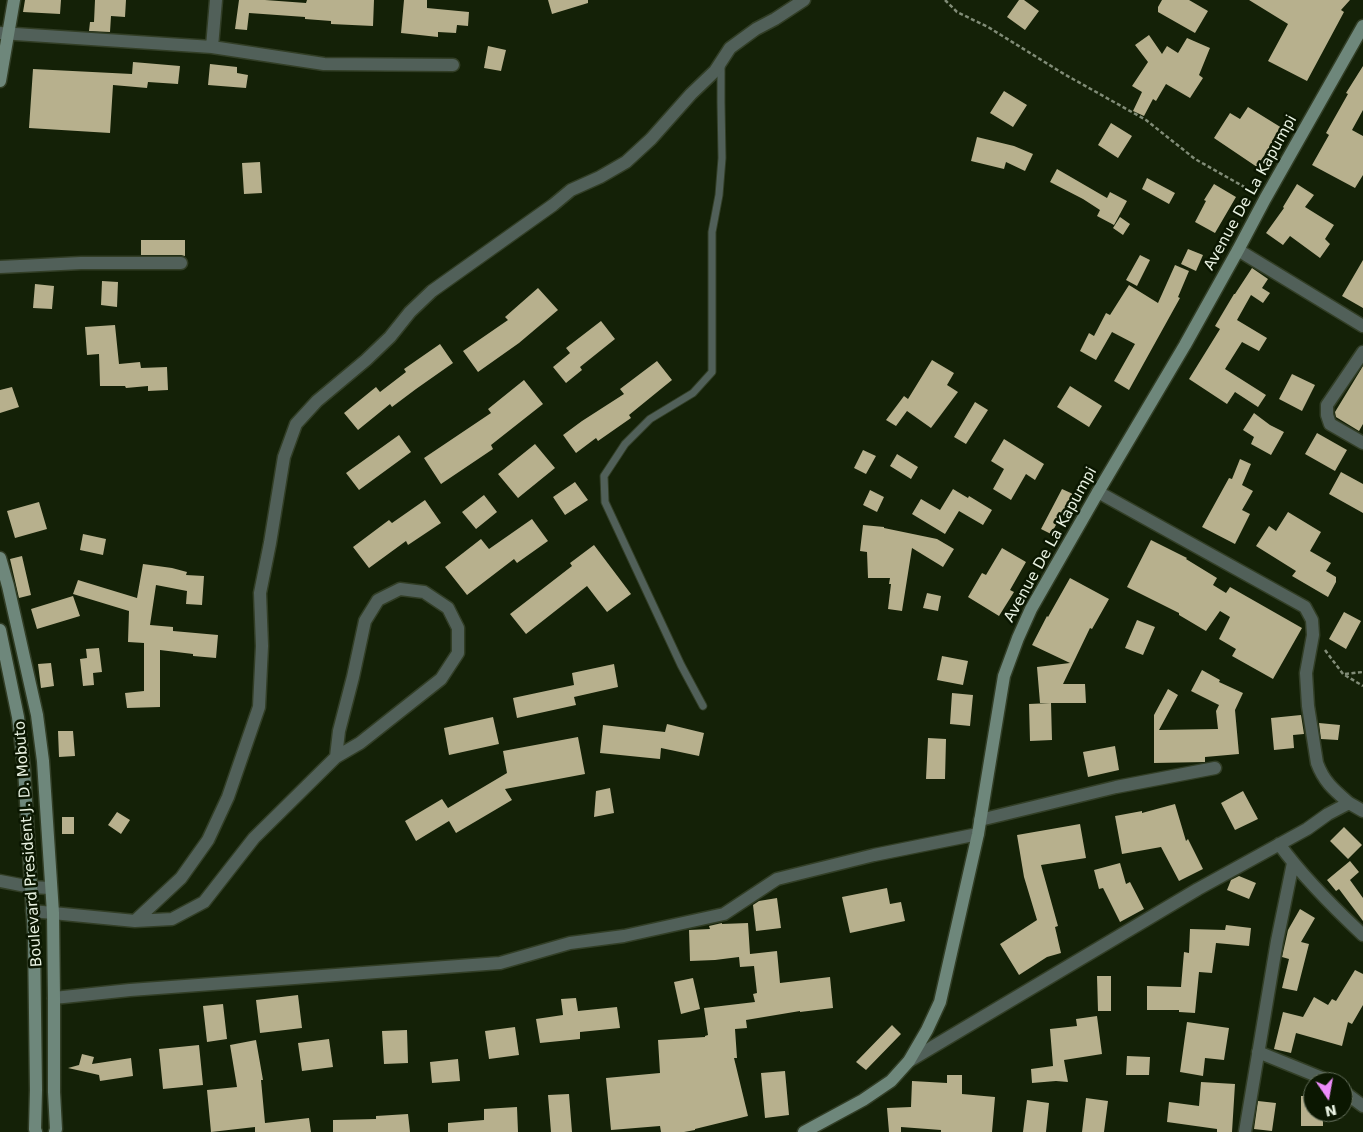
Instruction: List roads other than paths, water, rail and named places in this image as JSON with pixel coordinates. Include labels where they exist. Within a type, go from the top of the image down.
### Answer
[{"type":"main road","points":[[0,81],[4,34],[14,0]]},
{"type":"main road","name":"Avenue De La Kapumpi","points":[[804,1132],[864,1100],[892,1081],[909,1061],[928,1030],[940,1002],[978,834],[1004,676],[1018,638],[1031,609],[1185,345],[1363,26]]},
{"type":"main road","name":"Boulevard President J. D. Mobuto","points":[[0,558],[4,587],[37,715],[43,760],[53,913],[55,1132]]},
{"type":"main road","name":"Boulevard President J. D. Mobuto","points":[[0,630],[18,717],[24,768],[34,937],[36,1132]]},
{"type":"main road","points":[[18,717],[37,715]]},
{"type":"street","points":[[212,47],[216,0]]},
{"type":"street","points":[[135,921],[182,878],[208,840],[228,797],[259,707],[262,646],[260,593],[284,457],[296,424],[317,402],[390,337],[410,312],[432,291],[571,190],[600,177],[626,162],[651,139],[714,71],[730,48],[756,29],[804,0]]},
{"type":"street","points":[[4,34],[212,47],[324,64],[453,66]]},
{"type":"street","points":[[1238,250],[1363,326]]},
{"type":"street","points":[[0,267],[80,263],[181,263]]},
{"type":"street","points":[[1363,352],[1327,405],[1327,415],[1330,424],[1363,443]]},
{"type":"street","points":[[1098,492],[1305,607],[1312,620],[1313,635],[1306,672],[1308,706],[1317,763],[1328,784],[1349,803],[1363,811]]},
{"type":"street","points":[[32,910],[135,921],[172,919],[204,902],[254,838],[336,757],[360,744],[441,679],[458,652],[458,628],[448,608],[424,592],[400,589],[378,600],[365,621],[353,677],[338,731],[336,757]]},
{"type":"street","points":[[980,820],[1116,787],[1215,768]]},
{"type":"street","points":[[909,1061],[1198,889],[1307,829],[1328,814],[1349,803]]},
{"type":"street","points":[[54,998],[130,990],[500,963],[570,943],[624,936],[724,914],[777,879],[874,855],[978,834]]},
{"type":"street","points":[[1279,844],[1292,862],[1363,935]]},
{"type":"street","points":[[1244,1132],[1292,862]]},
{"type":"street","points":[[0,882],[50,888]]},
{"type":"street","points":[[1258,1052],[1307,1072]]},
{"type":"lane","points":[[703,706],[681,665],[605,502],[604,476],[625,444],[650,419],[693,393],[712,372],[712,232],[719,195],[722,158],[721,60]]}]
